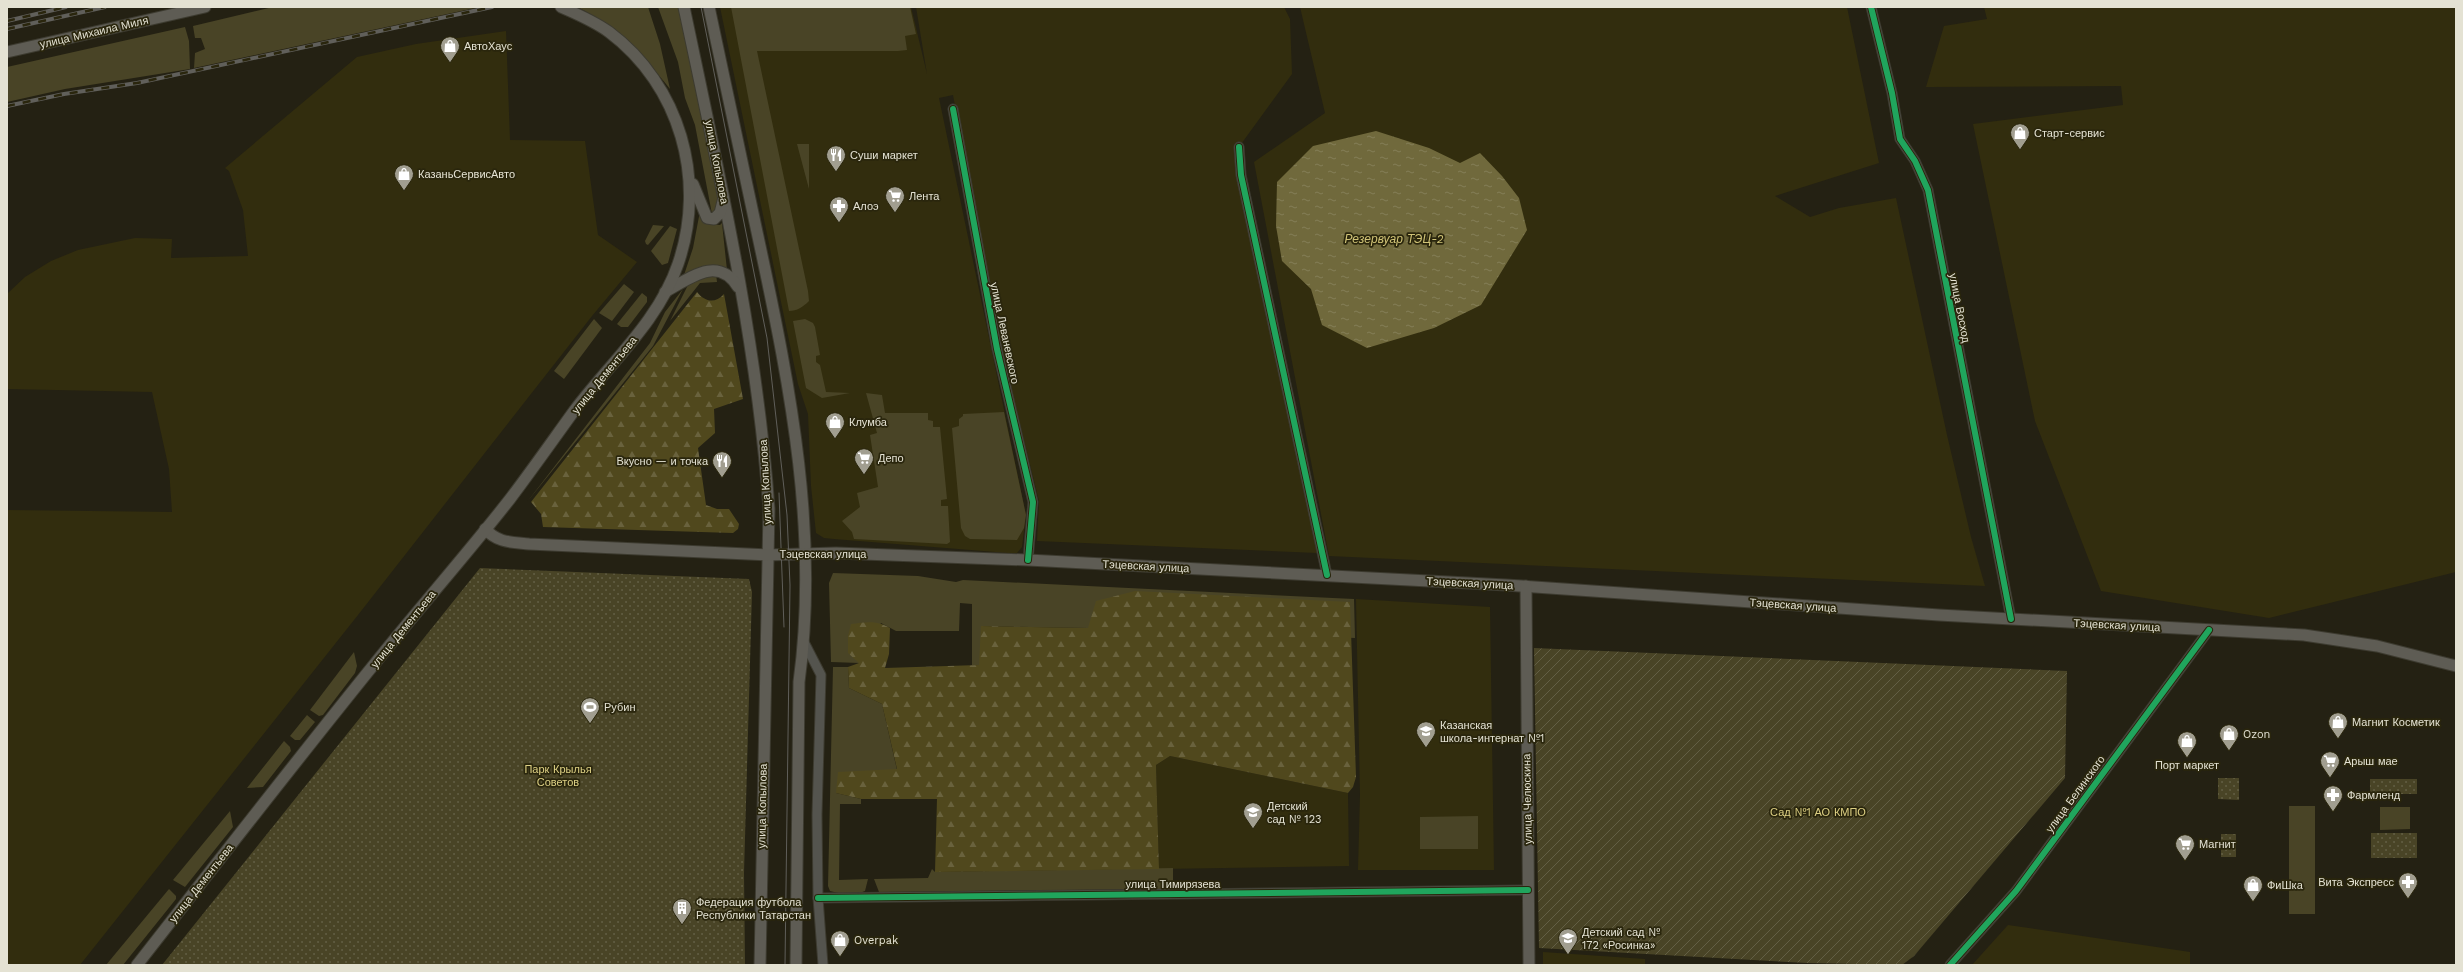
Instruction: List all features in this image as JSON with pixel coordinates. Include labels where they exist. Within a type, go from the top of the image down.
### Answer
[{"type":"main road","name":"улица Михаила Миля","points":[[7,52],[205,7]]},
{"type":"main road","points":[[561,7],[607,31],[629,50],[651,74],[678,125],[688,171],[691,200],[689,222],[678,266],[665,292]]},
{"type":"main road","name":"улица Копылова","points":[[684,7],[724,196],[741,292],[764,443],[769,510],[760,965]]},
{"type":"main road","points":[[709,7],[793,408],[807,576],[804,642],[798,682],[796,965]]},
{"type":"main road","points":[[688,171],[707,218],[714,219],[718,216],[724,196]]},
{"type":"main road","points":[[665,292],[699,273],[717,270],[731,276],[741,292]]},
{"type":"main road","name":"улица Дементьева","points":[[137,965],[377,660],[509,500],[581,402],[644,325],[665,292]]},
{"type":"main road","name":"Тэцевская улица","points":[[484,529],[493,538],[502,542],[767,555],[844,553],[1028,560],[1327,575],[1526,586],[2011,619],[2304,635],[2377,646],[2456,666]]},
{"type":"main road","name":"улица Челюскина","points":[[1526,586],[1529,965]]},
{"type":"street","name":"улица Восход","points":[[1871,7],[1892,93],[1900,139],[1915,161],[1928,190],[2011,619]]},
{"type":"street","name":"улица Леваневского","points":[[953,109],[997,349],[1033,502],[1028,560]]},
{"type":"street","points":[[1239,148],[1241,175],[1327,575]]},
{"type":"street","name":"улица Белинского","points":[[1950,965],[2016,891],[2209,630]]},
{"type":"street","points":[[804,642],[821,675],[817,815],[818,898],[823,965]]},
{"type":"street","name":"улица Тимирязева","points":[[818,898],[1528,890]]},
{"type":"shaded area","points":[[720,7],[911,7],[927,74],[916,7],[1284,7],[1290,19],[1292,74],[1236,151],[1317,553],[1037,541],[1039,501],[1000,343],[953,95],[939,98],[1026,515],[1022,547],[1017,553],[1008,553],[824,538],[816,533],[811,486],[808,414],[798,384]]},
{"type":"shaded area","points":[[1300,7],[1847,7],[1879,163],[1775,196],[1810,217],[1839,208],[1896,198],[1947,435],[1971,537],[1985,586],[1329,556],[1254,162],[1325,113]]},
{"type":"shaded area","points":[[1984,7],[2456,7],[2456,572],[2269,618],[2101,591],[2035,421],[1973,124],[2123,105],[2121,86],[1926,87],[1944,26],[1987,19]]},
{"type":"shaded area","points":[[506,31],[510,140],[585,141],[598,235],[637,262],[592,316],[358,615],[80,965],[7,965],[7,510],[172,512],[169,469],[152,392],[7,389],[7,294],[25,277],[51,261],[78,250],[135,238],[172,239],[171,258],[248,256],[243,210],[229,171],[225,168],[357,57],[416,44]]},
{"type":"shaded area","name":"Казанская школа-интернат №1","points":[[1356,599],[1490,607],[1494,870],[1358,870],[1360,795]]},
{"type":"shaded area","name":"Детский сад № 123","points":[[1170,756],[1348,793],[1349,866],[1159,869],[1156,765]]},
{"type":"shaded area","points":[[2008,925],[2190,952],[2190,965],[1972,965]]},
{"type":"shaded area","name":"Детский сад № 172 «Росинка»","points":[[1543,952],[1645,959],[1645,965],[1543,965]]},
{"type":"green space","points":[[273,7],[480,7],[194,68],[195,53],[205,49],[201,38],[195,38],[193,26]]},
{"type":"green space","points":[[577,7],[648,7],[660,44],[670,89],[628,42],[591,14]]},
{"type":"green space","points":[[658,7],[680,7],[719,195],[719,210],[712,214],[695,125],[685,98],[678,62]]},
{"type":"green space","points":[[731,7],[910,7],[916,34],[905,36],[907,50],[898,51],[757,51],[808,291],[809,301],[802,307],[795,310],[789,311]]},
{"type":"green space","points":[[185,27],[189,41],[190,69],[65,89],[7,102],[7,67]]},
{"type":"green space","points":[[797,144],[809,144],[809,189]]},
{"type":"green space","points":[[701,206],[710,224],[720,225],[722,223],[727,270],[683,278],[693,248]]},
{"type":"green space","points":[[653,225],[664,226],[648,245],[645,241]]},
{"type":"green space","points":[[670,226],[677,229],[668,263],[662,265],[651,251]]},
{"type":"green space","points":[[716,274],[717,282],[700,283],[670,321],[690,281]]},
{"type":"green space","points":[[624,284],[634,292],[612,321],[599,313]]},
{"type":"green space","points":[[683,289],[653,346],[527,502],[650,343],[665,312]]},
{"type":"green space","points":[[697,292],[707,300],[717,299],[724,294],[743,399],[714,409],[715,433],[698,448],[706,505],[717,509],[729,509],[739,524],[738,529],[733,533],[543,527],[541,514],[531,502]]},
{"type":"green space","points":[[642,293],[647,297],[647,302],[628,327],[621,327],[617,324]]},
{"type":"green space","points":[[594,319],[602,328],[564,379],[554,371]]},
{"type":"green space","points":[[805,319],[813,323],[815,327],[820,355],[816,356],[816,362],[820,365],[826,392],[850,393],[822,398],[806,388],[793,321]]},
{"type":"green space","points":[[866,393],[882,395],[885,413],[928,413],[928,420],[933,421],[933,427],[940,427],[947,499],[941,500],[941,506],[948,506],[950,542],[947,544],[854,539],[852,532],[842,521],[860,507],[857,493],[878,487],[870,435],[877,433]]},
{"type":"green space","points":[[1004,412],[1026,515],[1024,528],[1017,540],[970,539],[965,536],[961,528],[952,428],[959,426],[959,419],[963,416],[963,414]]},
{"type":"green space","name":"Парк Крылья Советов","points":[[480,568],[749,579],[752,592],[744,873],[745,965],[162,965]]},
{"type":"green space","points":[[833,573],[918,576],[956,582],[963,580],[1354,599],[1355,638],[1095,627],[982,626],[980,665],[972,665],[972,604],[960,603],[959,631],[896,631],[881,623],[859,663],[831,662],[829,583]]},
{"type":"green space","points":[[1135,591],[1350,602],[1356,777],[1353,787],[1348,793],[1170,756],[1156,765],[1159,869],[935,872],[937,799],[861,799],[836,793],[838,772],[897,769],[882,704],[849,688],[848,667],[859,663],[848,653],[848,636],[851,624],[867,622],[885,625],[890,628],[889,654],[885,668],[979,665],[981,626],[1088,628],[1096,601]]},
{"type":"green space","name":"Сад №1 АО КМПО","points":[[1534,648],[2067,671],[2065,778],[1914,956],[1902,965],[1807,963],[1539,948]]},
{"type":"green space","points":[[354,652],[357,666],[355,673],[323,715],[319,716],[310,710]]},
{"type":"green space","points":[[833,667],[848,667],[849,688],[882,704],[897,770],[836,793],[861,799],[861,804],[840,804],[839,880],[868,879],[865,891],[848,894],[830,891],[828,886]]},
{"type":"green space","points":[[307,715],[315,722],[300,740],[295,740],[290,736]]},
{"type":"green space","points":[[284,741],[290,747],[291,751],[263,787],[247,788]]},
{"type":"green space","points":[[2218,778],[2239,778],[2239,800],[2218,799]]},
{"type":"green space","points":[[2370,779],[2417,779],[2417,794],[2370,794]]},
{"type":"green space","points":[[2289,806],[2315,806],[2315,914],[2289,914]]},
{"type":"green space","points":[[2380,807],[2410,807],[2410,829],[2380,830]]},
{"type":"green space","points":[[230,811],[233,827],[185,887],[173,880]]},
{"type":"green space","points":[[1478,816],[1478,849],[1420,849],[1420,817]]},
{"type":"green space","points":[[2371,833],[2417,833],[2417,858],[2371,858]]},
{"type":"green space","points":[[2221,834],[2236,834],[2236,857],[2221,857]]},
{"type":"green space","points":[[1173,868],[1173,886],[1164,889],[879,892],[874,879],[928,878],[932,869],[935,872]]},
{"type":"green space","points":[[169,889],[176,896],[176,899],[123,965],[106,965]]},
{"type":"water","name":"Резервуар ТЭЦ-2","points":[[1376,131],[1429,148],[1460,163],[1480,153],[1502,176],[1519,198],[1527,230],[1481,305],[1434,328],[1367,348],[1322,325],[1311,289],[1282,261],[1276,226],[1277,182],[1313,146]]},
{"type":"tram line","points":[[701,7],[767,338],[787,515],[790,585],[785,965]]},
{"type":"tram line","points":[[779,493],[784,627]]},
{"type":"railway","points":[[7,21],[66,7]]},
{"type":"railway","points":[[7,29],[105,7]]},
{"type":"railway","points":[[7,106],[64,94],[137,83],[492,7]]},
{"type":"cycle path","points":[[1871,7],[1892,93],[1900,139],[1915,161],[1928,190],[2011,619]]},
{"type":"cycle path","points":[[953,109],[997,349],[1033,502],[1028,560]]},
{"type":"cycle path","points":[[1239,147],[1241,175],[1327,575]]},
{"type":"cycle path","points":[[1950,965],[2016,891],[2209,630]]},
{"type":"cycle path","points":[[818,898],[1528,890]]},
{"type":"place","name":"АвтоХаус","points":[[450,63]]},
{"type":"place","name":"Старт-сервис","points":[[2020,150]]},
{"type":"place","name":"Суши маркет","points":[[836,172]]},
{"type":"place","name":"КазаньСервисАвто","points":[[404,191]]},
{"type":"place","name":"Лента","points":[[895,213]]},
{"type":"place","name":"Алоэ","points":[[839,223]]},
{"type":"place","name":"Клумба","points":[[835,439]]},
{"type":"place","name":"Депо","points":[[864,475]]},
{"type":"place","name":"Вкусно — и точка","points":[[722,478]]},
{"type":"place","name":"Рубин","points":[[590,724]]},
{"type":"place","name":"Магнит Косметик","points":[[2338,739]]},
{"type":"place","name":"Казанская школа-интернат №1","points":[[1426,748]]},
{"type":"place","name":"Ozon","points":[[2229,751]]},
{"type":"place","name":"Порт маркет","points":[[2187,758]]},
{"type":"place","name":"Арыш мае","points":[[2330,778]]},
{"type":"place","name":"Фармленд","points":[[2333,812]]},
{"type":"place","name":"Детский сад № 123","points":[[1253,829]]},
{"type":"place","name":"Магнит","points":[[2185,861]]},
{"type":"place","name":"Вита Экспресс","points":[[2408,899]]},
{"type":"place","name":"ФиШка","points":[[2253,902]]},
{"type":"place","name":"Федерация футбола Республики Татарстан","points":[[682,925]]},
{"type":"place","name":"Детский сад № 172 «Росинка»","points":[[1568,955]]},
{"type":"place","name":"Overpak","points":[[840,957]]}]
